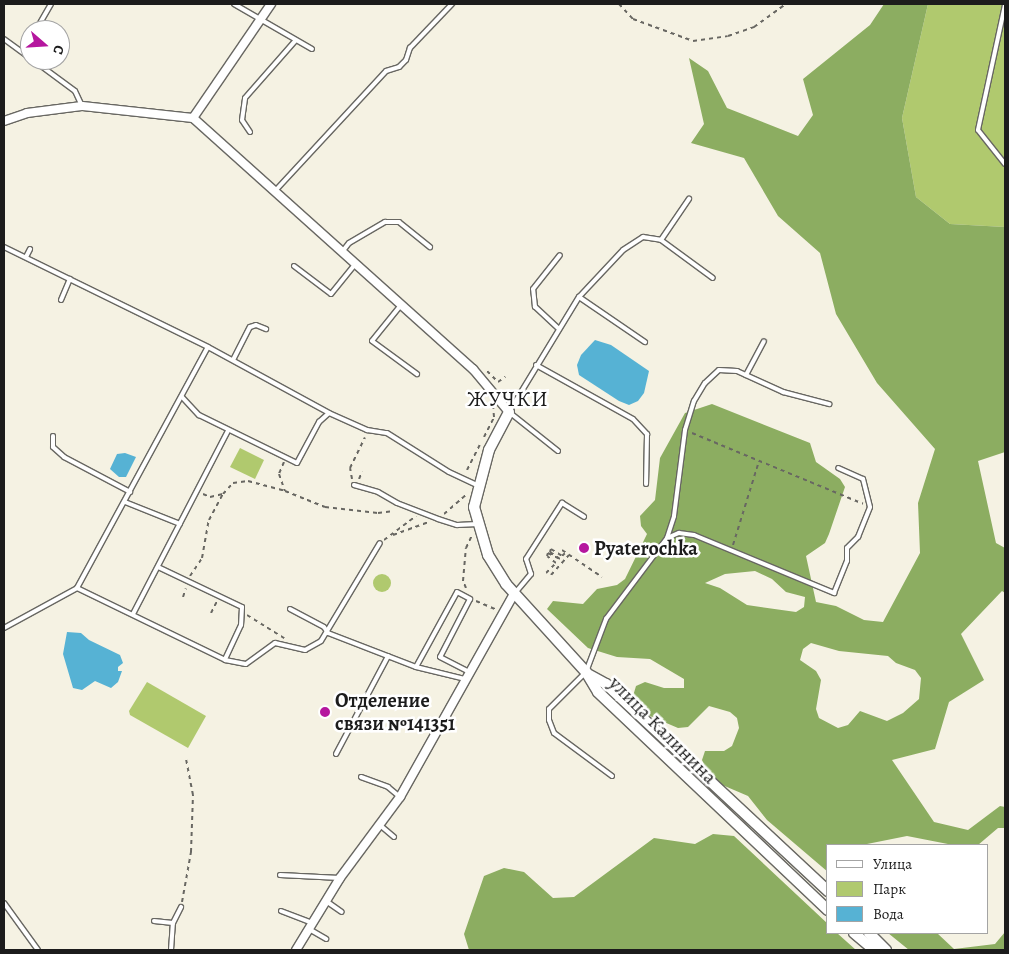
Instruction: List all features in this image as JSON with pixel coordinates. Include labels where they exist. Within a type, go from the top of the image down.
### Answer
[{"type":"street","points":[[193,118],[271,4]]},
{"type":"street","points":[[4,121],[27,113],[82,106],[193,118],[473,369],[509,412],[489,450],[477,485],[474,507],[488,555],[514,594],[586,672]]},
{"type":"street","points":[[299,949],[340,878],[381,826],[400,797],[502,612],[514,594]]},
{"type":"street","name":"улица Калинина","points":[[586,672],[606,684],[826,889]]},
{"type":"street","name":"улица Калинина","points":[[586,672],[598,692],[650,745],[826,908]]},
{"type":"street","points":[[855,934],[874,950]]},
{"type":"street","points":[[870,934],[886,950]]},
{"type":"lane","points":[[42,20],[51,4]]},
{"type":"lane","points":[[234,4],[312,49]]},
{"type":"lane","points":[[275,192],[386,71],[406,60],[410,48],[452,4]]},
{"type":"lane","points":[[1005,5],[978,130],[1005,164]]},
{"type":"lane","points":[[4,39],[20,51]]},
{"type":"lane","points":[[998,39],[1005,40]]},
{"type":"lane","points":[[250,132],[242,120],[241,110],[245,98],[296,40]]},
{"type":"lane","points":[[46,70],[74,91],[82,106]]},
{"type":"lane","points":[[661,240],[689,199]]},
{"type":"lane","points":[[342,252],[349,243],[386,222],[399,222],[430,247]]},
{"type":"lane","points":[[558,451],[509,412],[579,297],[623,250],[636,241],[653,236],[713,278]]},
{"type":"lane","points":[[4,247],[208,347],[329,414],[367,430],[387,433],[449,472],[477,485]]},
{"type":"lane","points":[[26,257],[30,249]]},
{"type":"lane","points":[[559,329],[535,307],[533,289],[542,275],[560,255]]},
{"type":"lane","points":[[294,266],[331,294],[355,264]]},
{"type":"lane","points":[[61,300],[70,280]]},
{"type":"lane","points":[[579,297],[645,342]]},
{"type":"lane","points":[[401,305],[372,341],[417,374]]},
{"type":"lane","points":[[233,360],[250,327],[256,325],[266,329]]},
{"type":"lane","points":[[746,375],[764,341]]},
{"type":"lane","points":[[4,628],[77,588],[208,347]]},
{"type":"lane","points":[[536,365],[633,419],[647,434],[646,484]]},
{"type":"lane","points":[[612,776],[554,733],[549,720],[548,709],[586,672],[606,619],[667,538],[674,516],[685,430],[694,401],[705,383],[719,370],[737,371],[783,392],[829,404]]},
{"type":"lane","points":[[182,397],[200,415],[228,431],[297,463],[318,422],[329,414]]},
{"type":"lane","points":[[133,614],[228,431]]},
{"type":"lane","points":[[53,436],[53,446],[64,457],[130,492]]},
{"type":"lane","points":[[667,538],[679,533],[694,536],[834,593],[847,561],[847,548],[858,537],[870,507],[863,479],[838,468]]},
{"type":"lane","points":[[354,485],[378,492],[421,513],[457,525],[478,524]]},
{"type":"lane","points":[[124,502],[180,524]]},
{"type":"lane","points":[[514,594],[531,574],[526,559],[562,503],[584,517]]},
{"type":"lane","points":[[77,588],[225,660],[246,664],[275,643],[305,650],[313,648],[328,633],[380,543]]},
{"type":"lane","points":[[158,567],[242,607],[243,613],[225,660]]},
{"type":"lane","points":[[416,667],[457,592],[470,599],[440,657],[470,672]]},
{"type":"lane","points":[[290,609],[324,627],[328,633],[416,667],[465,679]]},
{"type":"lane","points":[[336,754],[388,656]]},
{"type":"lane","points":[[361,777],[388,787],[400,797]]},
{"type":"lane","points":[[381,826],[394,836]]},
{"type":"lane","points":[[280,875],[340,878]]},
{"type":"lane","points":[[326,901],[342,912]]},
{"type":"lane","points":[[4,903],[38,950]]},
{"type":"lane","points":[[171,950],[173,923],[181,907]]},
{"type":"lane","points":[[281,910],[311,926],[326,939]]},
{"type":"lane","points":[[154,922],[173,923]]},
{"type":"path","points":[[619,4],[634,19],[693,41],[728,36],[754,27],[770,19],[786,4]]},
{"type":"path","points":[[486,370],[498,382],[506,377]]},
{"type":"path","points":[[467,470],[494,417],[492,402]]},
{"type":"path","points":[[354,485],[350,468],[367,430]]},
{"type":"path","points":[[685,430],[870,507]]},
{"type":"path","points":[[285,490],[280,474],[286,458]]},
{"type":"path","points":[[731,551],[759,461]]},
{"type":"path","points":[[182,597],[188,581],[202,558],[208,520],[223,494],[233,483],[248,481],[285,490],[325,508],[378,513],[394,511]]},
{"type":"path","points":[[198,491],[210,497],[223,494]]},
{"type":"path","points":[[380,543],[421,513]]},
{"type":"path","points":[[478,524],[466,548],[463,581],[470,599],[502,612]]},
{"type":"path","points":[[546,573],[556,562],[546,556],[548,553],[560,558],[550,552],[551,549],[562,556],[565,553]]},
{"type":"path","points":[[562,550],[602,577]]},
{"type":"path","points":[[551,575],[569,555]]},
{"type":"path","points":[[211,612],[219,596]]},
{"type":"path","points":[[243,613],[291,642]]},
{"type":"path","points":[[181,907],[191,852],[193,795],[186,760]]},
{"type":"green space","points":[[884,4],[928,4],[902,118],[916,197],[950,224],[1005,227],[1005,452],[978,461],[996,543],[1005,548],[1005,593],[1002,591],[961,634],[984,680],[949,702],[935,749],[892,760],[934,822],[968,830],[1000,806],[1005,807],[1005,828],[998,828],[979,844],[948,844],[907,836],[867,844],[826,844],[826,870],[767,820],[748,796],[720,784],[706,770],[702,760],[705,751],[724,751],[732,746],[739,728],[737,718],[730,712],[709,706],[688,727],[678,728],[643,713],[633,696],[636,686],[645,682],[664,688],[684,688],[684,679],[650,659],[617,657],[588,648],[547,609],[553,601],[583,604],[597,589],[617,585],[625,579],[647,534],[641,526],[640,516],[655,500],[660,458],[685,413],[712,404],[810,443],[816,462],[840,479],[845,487],[825,543],[806,556],[816,602],[836,606],[864,620],[883,622],[920,553],[918,503],[935,449],[877,383],[836,314],[820,253],[778,216],[744,158],[691,143],[704,124],[689,58],[708,71],[727,108],[798,136],[813,115],[803,79],[870,25]],"holes":[[[755,571],[772,579],[786,592],[805,597],[804,607],[796,612],[747,605],[720,588],[705,583],[725,574]],[[811,643],[839,651],[888,656],[896,663],[915,670],[921,678],[919,699],[903,713],[887,721],[860,711],[848,725],[838,728],[819,718],[816,709],[821,680],[816,671],[800,660],[803,649]]]},
{"type":"green space","points":[[928,4],[1005,4],[1005,227],[950,224],[916,197],[902,118]]},
{"type":"green space","points":[[240,448],[264,460],[255,479],[230,467]]},
{"type":"green space","points":[[382,574],[388,577],[391,583],[388,589],[382,592],[376,589],[373,583],[376,577]]},
{"type":"green space","points":[[147,682],[206,716],[188,748],[130,715],[129,711]]},
{"type":"green space","points":[[713,834],[734,836],[826,922],[826,934],[838,934],[856,950],[469,950],[464,934],[484,876],[504,868],[524,872],[553,898],[574,897],[654,838],[695,844]]},
{"type":"green space","points":[[1005,932],[1005,950],[909,950],[889,934],[938,934],[954,949],[995,944]]},
{"type":"water","points":[[595,340],[611,345],[649,371],[644,393],[638,401],[629,405],[619,401],[579,375],[577,365],[581,355]]},
{"type":"water","points":[[125,453],[136,457],[126,477],[119,477],[110,469],[117,454]]},
{"type":"water","points":[[67,632],[81,633],[89,640],[120,655],[123,663],[118,667],[118,671],[122,671],[118,682],[111,688],[95,681],[82,690],[73,688],[63,654]]},
{"type":"place","name":"Pyaterochka","points":[[584,548]]},
{"type":"place","name":"Отделение связи №141351","points":[[325,712]]},
{"type":"district","name":"ЖУЧКИ","points":[[508,400]]}]
